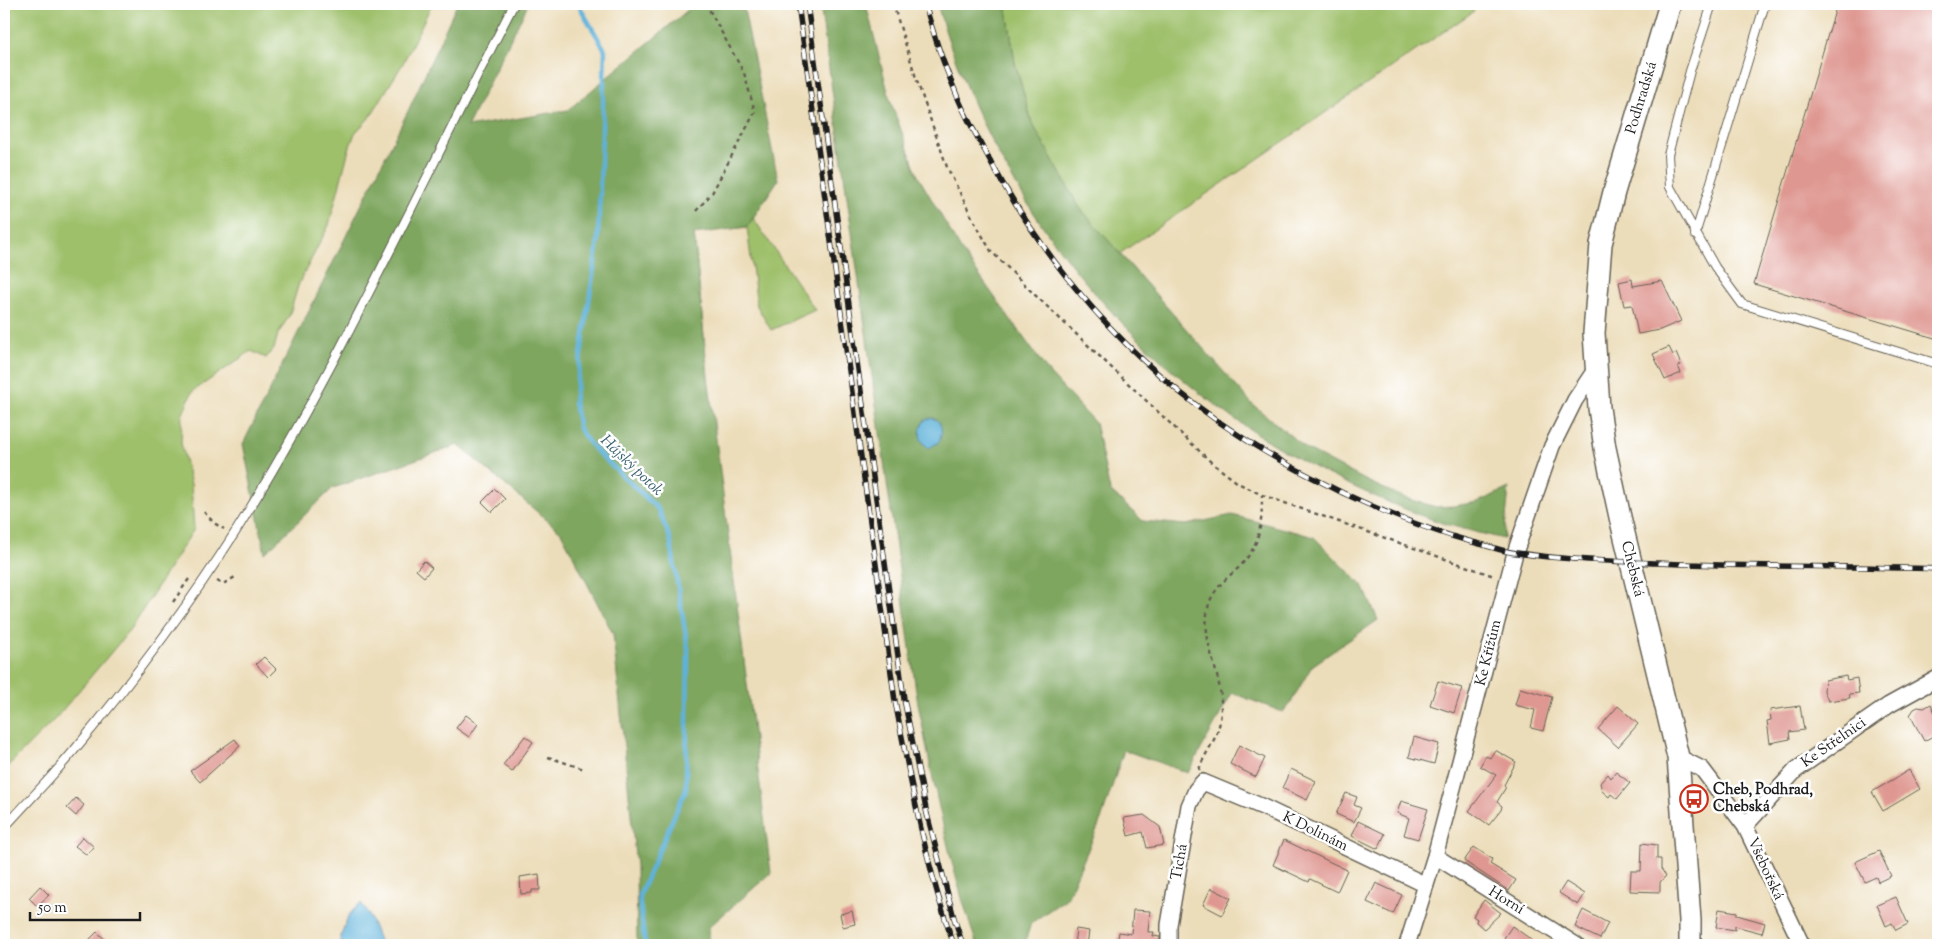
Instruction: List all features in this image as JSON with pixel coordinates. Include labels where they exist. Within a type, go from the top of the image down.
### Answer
[{"type":"street","name":"Podhradská","points":[[1614,192],[1670,4]]},
{"type":"street","name":"Chebská","points":[[1614,192],[1601,244],[1594,333],[1598,408],[1618,508],[1678,757],[1690,920],[1690,945]]},
{"type":"street","name":"Ke Křížům","points":[[1407,945],[1435,856],[1484,676],[1507,580],[1552,446],[1575,400],[1595,370]]},
{"type":"street","name":"Ke Střelnici","points":[[1745,826],[1796,770],[1889,705],[1938,678]]},
{"type":"street","name":"Všebořská","points":[[1678,757],[1702,769],[1745,826],[1802,945]]},
{"type":"street","name":"K Dolinám","points":[[1202,783],[1263,807],[1426,885]]},
{"type":"street","name":"Tichá","points":[[1168,945],[1169,925],[1189,806],[1196,790],[1202,783]]},
{"type":"street","name":"Horní","points":[[1435,856],[1576,945]]},
{"type":"lane","points":[[4,828],[76,749],[207,575],[235,532],[275,466],[362,308],[514,4]]},
{"type":"lane","points":[[1712,4],[1690,71],[1668,155],[1670,187],[1722,278],[1742,304],[1938,364]]},
{"type":"lane","points":[[1696,235],[1765,4]]},
{"type":"path","points":[[696,211],[712,193],[755,112],[744,73],[706,4]]},
{"type":"path","points":[[893,4],[947,167],[991,250],[1035,295],[1212,462],[1238,483],[1262,495],[1507,580]]},
{"type":"path","points":[[1202,783],[1199,769],[1217,734],[1221,704],[1220,688],[1208,638],[1209,603],[1225,580],[1246,558],[1255,545],[1260,529],[1262,495]]},
{"type":"path","points":[[204,512],[214,524],[235,532]]},
{"type":"path","points":[[219,537],[224,529]]},
{"type":"path","points":[[169,608],[196,568]]},
{"type":"path","points":[[207,575],[223,584],[237,576]]},
{"type":"path","points":[[548,756],[584,769]]},
{"type":"green space","points":[[4,4],[432,4],[402,65],[370,117],[355,133],[329,225],[299,283],[289,316],[278,334],[274,349],[266,358],[251,351],[192,392],[182,416],[181,443],[191,484],[194,529],[130,630],[55,719],[4,770]]},
{"type":"green space","points":[[457,4],[528,4],[467,127],[568,110],[695,4],[743,4],[778,180],[747,227],[694,234],[707,368],[771,873],[709,927],[709,945],[637,945],[636,866],[613,634],[561,532],[458,445],[333,488],[265,553],[243,444],[409,109]]},
{"type":"green space","points":[[820,4],[866,4],[890,100],[918,176],[961,250],[1049,373],[1095,423],[1110,491],[1143,521],[1186,525],[1232,515],[1314,537],[1363,586],[1378,620],[1312,666],[1283,712],[1232,693],[1188,773],[1124,750],[1101,820],[1067,898],[1031,923],[1024,945],[977,945],[958,884],[936,792],[917,698]]},
{"type":"green space","points":[[937,4],[1006,4],[1015,63],[1032,123],[1079,207],[1252,404],[1308,450],[1367,481],[1405,498],[1436,507],[1454,506],[1478,502],[1509,488],[1504,539],[1449,525],[1417,514],[1349,485],[1305,462],[1262,438],[1242,424],[1189,384],[1139,340],[1094,292],[1053,240],[1016,185],[985,127],[958,67]]},
{"type":"green space","points":[[1006,4],[1470,4],[1474,11],[1119,254],[1079,207],[1032,123],[1015,63]]},
{"type":"green space","points":[[729,182],[815,310],[771,330],[757,306],[747,227],[694,233],[707,368],[659,229]]},
{"type":"water","points":[[931,418],[940,424],[941,435],[939,442],[929,448],[921,439],[920,431],[925,420]]},
{"type":"water","points":[[361,903],[369,915],[381,945],[339,945],[349,917]]},
{"type":"building","points":[[1837,4],[1938,4],[1938,339],[1754,284]]},
{"type":"building","points":[[1632,279],[1633,286],[1662,281],[1681,321],[1660,330],[1638,334],[1632,305],[1624,306],[1619,282]]},
{"type":"building","points":[[1669,347],[1673,355],[1676,353],[1681,365],[1678,366],[1681,373],[1665,380],[1653,354]]},
{"type":"building","points":[[495,489],[505,499],[492,512],[482,502]]},
{"type":"building","points":[[424,561],[432,568],[424,577],[416,570]]},
{"type":"building","points":[[264,657],[276,669],[268,677],[256,664]]},
{"type":"building","points":[[1846,676],[1847,680],[1857,678],[1859,693],[1849,694],[1850,698],[1828,701],[1824,691],[1825,680]]},
{"type":"building","points":[[1438,681],[1462,688],[1454,713],[1430,705]]},
{"type":"building","points":[[1520,688],[1552,697],[1543,731],[1531,728],[1535,710],[1515,705]]},
{"type":"building","points":[[1931,704],[1935,713],[1938,713],[1938,737],[1933,736],[1924,741],[1910,715],[1914,709],[1918,707],[1924,708]]},
{"type":"building","points":[[1618,706],[1638,724],[1618,747],[1598,729]]},
{"type":"building","points":[[1800,706],[1804,730],[1789,732],[1790,739],[1770,743],[1767,721],[1771,720],[1770,710]]},
{"type":"building","points":[[466,715],[478,724],[469,737],[456,728]]},
{"type":"building","points":[[525,736],[533,742],[512,772],[503,765]]},
{"type":"building","points":[[1414,737],[1439,744],[1434,764],[1409,757]]},
{"type":"building","points":[[235,739],[240,746],[200,782],[190,771]]},
{"type":"building","points":[[1239,745],[1265,758],[1256,777],[1230,764]]},
{"type":"building","points":[[1495,750],[1516,762],[1504,785],[1506,787],[1497,802],[1502,806],[1501,810],[1489,825],[1469,811],[1496,775],[1480,766],[1486,756],[1490,758]]},
{"type":"building","points":[[1291,769],[1316,781],[1307,800],[1282,788]]},
{"type":"building","points":[[1909,770],[1920,789],[1883,811],[1872,792]]},
{"type":"building","points":[[1616,772],[1630,783],[1617,799],[1611,794],[1609,797],[1602,791],[1600,783],[1608,774],[1611,778]]},
{"type":"building","points":[[1346,793],[1357,797],[1354,805],[1361,808],[1354,822],[1336,814]]},
{"type":"building","points":[[76,798],[84,805],[76,816],[67,808]]},
{"type":"building","points":[[1401,801],[1428,809],[1418,839],[1404,835],[1409,818],[1397,813]]},
{"type":"building","points":[[1144,815],[1160,827],[1164,845],[1147,848],[1143,832],[1128,836],[1124,818]]},
{"type":"building","points":[[1358,821],[1385,834],[1378,849],[1352,836]]},
{"type":"building","points":[[83,837],[94,847],[87,855],[75,846]]},
{"type":"building","points":[[1284,840],[1347,870],[1337,892],[1310,879],[1309,882],[1273,865]]},
{"type":"building","points":[[1642,843],[1657,845],[1657,859],[1661,859],[1661,869],[1666,876],[1660,882],[1660,892],[1630,891],[1631,871],[1641,871]]},
{"type":"building","points":[[1474,847],[1492,859],[1490,864],[1516,880],[1509,891],[1464,861]]},
{"type":"building","points":[[1879,851],[1891,876],[1878,882],[1876,877],[1865,882],[1855,862]]},
{"type":"building","points":[[539,874],[540,890],[532,890],[532,893],[521,894],[520,877]]},
{"type":"building","points":[[1566,882],[1585,894],[1578,905],[1559,893]]},
{"type":"building","points":[[1376,883],[1402,895],[1393,914],[1367,902]]},
{"type":"building","points":[[40,886],[49,895],[37,906],[29,898]]},
{"type":"building","points":[[1211,888],[1231,898],[1222,915],[1203,905]]},
{"type":"building","points":[[1896,897],[1908,924],[1896,930],[1892,923],[1886,926],[1877,905]]},
{"type":"building","points":[[1484,900],[1501,913],[1484,929],[1476,922],[1477,919],[1473,916]]},
{"type":"building","points":[[1719,909],[1737,912],[1737,915],[1765,923],[1762,933],[1735,926],[1735,930],[1716,927]]},
{"type":"building","points":[[1133,910],[1150,911],[1148,932],[1154,932],[1153,936],[1160,937],[1160,945],[1117,945],[1119,932],[1131,934]]},
{"type":"building","points":[[1583,910],[1608,923],[1600,939],[1575,927]]},
{"type":"building","points":[[852,911],[855,924],[843,927],[840,914]]},
{"type":"building","points":[[1512,926],[1539,945],[1514,945],[1504,938]]},
{"type":"building","points":[[1076,929],[1089,931],[1087,945],[1074,945]]},
{"type":"building","points":[[97,932],[111,945],[84,945]]},
{"type":"waterway","name":"Hájský potok","points":[[578,4],[605,50],[598,241],[574,402],[579,429],[593,448],[658,509],[670,538],[688,649],[686,789],[639,896],[645,945]]},
{"type":"railway","points":[[798,4],[895,701],[927,855],[954,945]]},
{"type":"railway","points":[[807,4],[904,699],[927,814],[954,918],[963,945]]},
{"type":"railway","points":[[925,4],[946,67],[968,120],[1008,193],[1062,272],[1093,309],[1161,376],[1237,434],[1276,458],[1343,493],[1393,515],[1445,534],[1512,552],[1570,559],[1657,563],[1938,569]]},
{"type":"place","name":"Cheb, Podhrad, Chebská","points":[[1694,799]]}]
